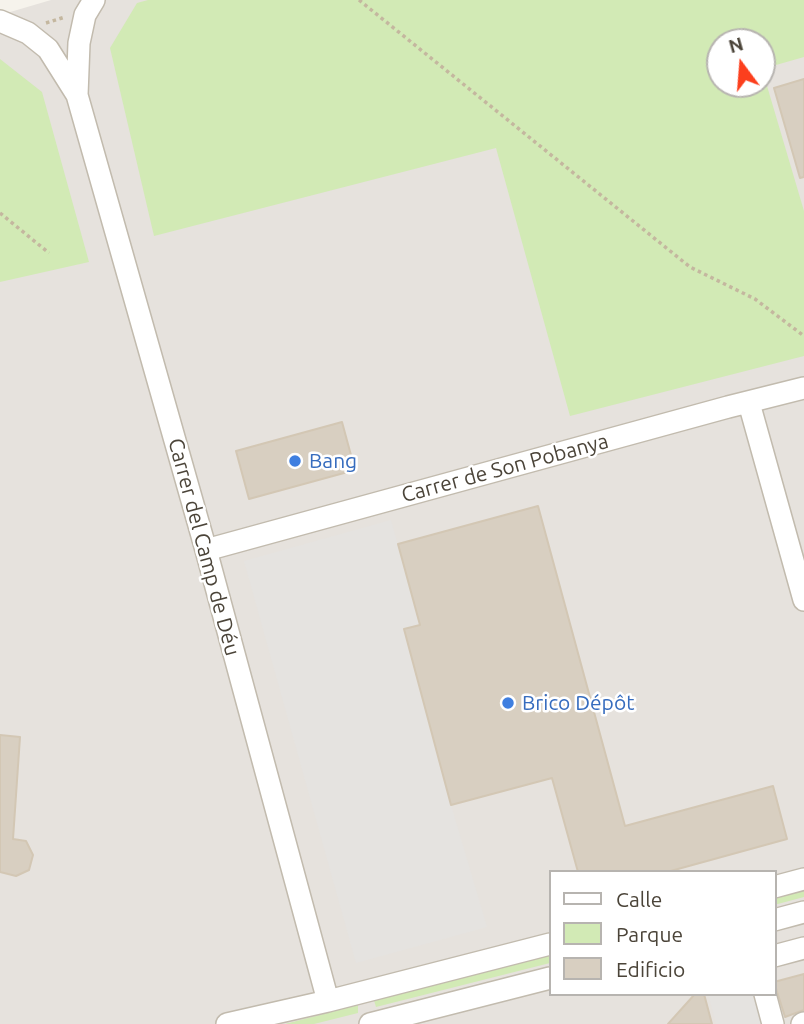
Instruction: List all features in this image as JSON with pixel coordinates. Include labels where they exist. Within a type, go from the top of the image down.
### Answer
[{"type":"street","points":[[77,95],[79,43],[90,6]]},
{"type":"street","points":[[0,21],[24,31],[48,49],[77,95]]},
{"type":"street","name":"Carrer del Camp de Déu","points":[[77,95],[206,550],[328,1001]]},
{"type":"street","name":"Carrer de Son Pobanya","points":[[206,550],[804,388]]},
{"type":"street","points":[[749,402],[804,600]]},
{"type":"street","points":[[776,886],[804,879]]},
{"type":"street","points":[[776,919],[804,912]]},
{"type":"street","points":[[227,1024],[548,945]]},
{"type":"street","points":[[776,955],[804,948]]},
{"type":"street","points":[[370,1024],[548,979]]},
{"type":"street","points":[[766,996],[773,1024]]},
{"type":"path","points":[[359,0],[690,267],[755,299],[804,336]]},
{"type":"path","points":[[24,31],[76,14],[90,6]]},
{"type":"path","points":[[0,213],[49,253]]},
{"type":"shaded area","points":[[51,0],[804,0],[804,1024],[0,1024],[0,15]]},
{"type":"shaded area","points":[[391,520],[420,625],[404,630],[487,927],[356,963],[244,561]]},
{"type":"shaded area","points":[[709,996],[758,996],[765,1024],[716,1024]]},
{"type":"green space","points":[[148,0],[804,0],[804,57],[776,65],[776,28],[706,28],[706,98],[771,98],[804,211],[804,356],[570,416],[496,148],[154,236],[110,48],[137,3]]},
{"type":"green space","points":[[0,59],[42,92],[89,262],[0,282]]},
{"type":"green space","points":[[804,889],[804,897],[776,904],[776,896]]},
{"type":"green space","points":[[548,953],[548,964],[376,1007],[373,997]]},
{"type":"green space","points":[[358,1005],[358,1013],[314,1024],[285,1024]]},
{"type":"building","points":[[804,79],[804,177],[800,178],[776,87]]},
{"type":"building","name":"Bang","points":[[342,422],[355,470],[249,499],[236,451]]},
{"type":"building","name":"Brico Dépôt","points":[[538,506],[625,826],[773,786],[787,839],[674,870],[577,870],[552,778],[451,805],[404,629],[420,625],[398,544]]},
{"type":"building","points":[[0,735],[20,737],[13,839],[26,841],[33,855],[29,870],[16,876],[0,872]]},
{"type":"building","points":[[804,974],[804,1010],[785,1017],[776,981]]},
{"type":"building","points":[[693,996],[705,996],[712,1024],[668,1024]]},
{"type":"place","name":"Bang","points":[[295,461]]},
{"type":"place","name":"Brico Dépôt","points":[[508,703]]}]
